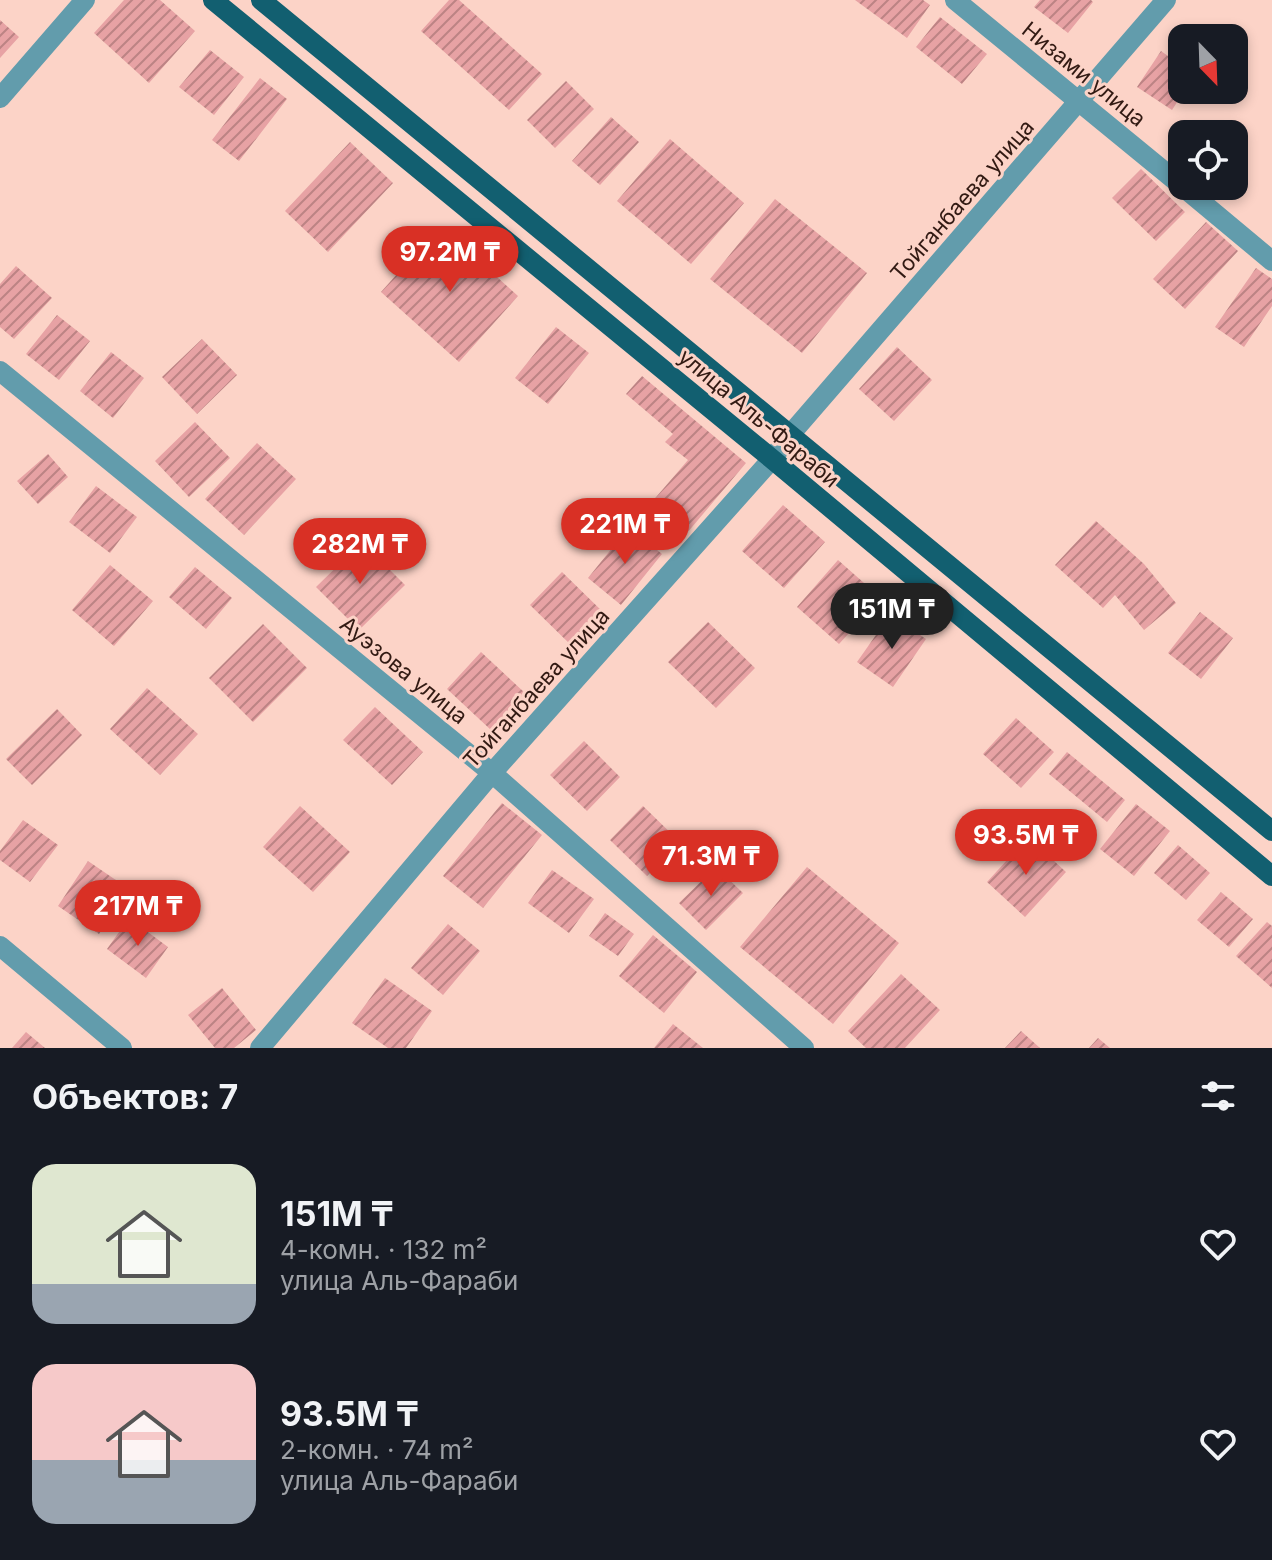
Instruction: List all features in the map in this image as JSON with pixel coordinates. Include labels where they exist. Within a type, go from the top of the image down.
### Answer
[{"type":"main road","name":"улица Аль-Фараби","points":[[213,0],[772,459],[1272,876]]},
{"type":"main road","name":"улица Аль-Фараби","points":[[261,0],[1272,831]]},
{"type":"street","points":[[0,98],[85,0]]},
{"type":"street","name":"Низами улица","points":[[955,0],[1168,174]]},
{"type":"street","name":"Тойганбаева улица","points":[[260,1048],[492,773],[772,459],[1166,0]]},
{"type":"street","name":"Низами улица","points":[[1199,200],[1272,261]]},
{"type":"street","name":"Ауэзова улица","points":[[0,371],[492,773],[804,1048]]},
{"type":"street","points":[[0,946],[122,1048]]},
{"type":"building","points":[[124,0],[160,0],[195,31],[149,83],[94,33]]},
{"type":"building","points":[[449,0],[459,0],[542,74],[509,110],[421,31]]},
{"type":"building","points":[[855,0],[923,0],[930,5],[907,38]]},
{"type":"building","points":[[1040,0],[1093,2],[1068,33],[1034,7]]},
{"type":"building","points":[[940,17],[987,54],[962,84],[916,47]]},
{"type":"building","points":[[0,20],[19,37],[0,58]]},
{"type":"building","points":[[210,50],[244,77],[214,115],[179,87]]},
{"type":"building","points":[[1161,51],[1168,56],[1168,104],[1176,104],[1172,110],[1137,87]]},
{"type":"building","points":[[260,78],[287,99],[239,161],[212,140]]},
{"type":"building","points":[[566,81],[594,109],[555,148],[527,120]]},
{"type":"building","points":[[611,117],[639,142],[600,185],[572,161]]},
{"type":"building","points":[[670,139],[744,203],[691,264],[617,201]]},
{"type":"building","points":[[350,142],[393,183],[328,252],[285,211]]},
{"type":"building","points":[[1141,169],[1168,195],[1168,200],[1173,200],[1185,212],[1156,241],[1112,198]]},
{"type":"building","points":[[775,199],[867,273],[802,353],[710,279]]},
{"type":"building","points":[[1206,222],[1238,251],[1185,309],[1153,279]]},
{"type":"building","points":[[440,226],[518,296],[459,362],[381,292]]},
{"type":"building","points":[[16,266],[52,298],[14,339],[0,327],[0,284]]},
{"type":"building","points":[[1256,268],[1272,279],[1272,306],[1244,347],[1215,327]]},
{"type":"building","points":[[57,315],[90,341],[59,380],[26,354]]},
{"type":"building","points":[[556,327],[589,353],[548,404],[515,378]]},
{"type":"building","points":[[202,339],[237,375],[197,414],[162,377]]},
{"type":"building","points":[[897,347],[932,380],[894,421],[859,389]]},
{"type":"building","points":[[111,352],[144,378],[113,418],[80,391]]},
{"type":"building","points":[[642,376],[746,463],[687,533],[651,503],[688,460],[665,442],[673,434],[626,394]]},
{"type":"building","points":[[195,422],[230,458],[189,497],[155,461]]},
{"type":"building","points":[[257,443],[296,479],[244,535],[205,499]]},
{"type":"building","points":[[48,454],[68,477],[38,504],[17,481]]},
{"type":"building","points":[[96,486],[137,517],[110,553],[69,522]]},
{"type":"building","points":[[783,505],[825,542],[784,588],[742,551]]},
{"type":"building","points":[[1096,521],[1144,564],[1176,603],[1144,630],[1115,595],[1103,608],[1055,565]]},
{"type":"building","points":[[629,527],[662,554],[621,605],[588,578]]},
{"type":"building","points":[[362,542],[405,585],[359,630],[316,587]]},
{"type":"building","points":[[838,560],[881,598],[839,644],[797,607]]},
{"type":"building","points":[[110,565],[153,601],[114,646],[72,610]]},
{"type":"building","points":[[195,567],[232,598],[206,629],[169,597]]},
{"type":"building","points":[[562,572],[605,614],[573,647],[530,605]]},
{"type":"building","points":[[1200,612],[1233,638],[1201,679],[1168,653]]},
{"type":"building","points":[[890,615],[926,639],[893,687],[857,662]]},
{"type":"building","points":[[708,622],[755,668],[716,708],[668,662]]},
{"type":"building","points":[[263,624],[307,668],[253,722],[209,678]]},
{"type":"building","points":[[481,652],[525,693],[491,730],[447,689]]},
{"type":"building","points":[[147,688],[198,734],[160,775],[110,729]]},
{"type":"building","points":[[375,707],[423,752],[392,785],[343,740]]},
{"type":"building","points":[[57,709],[82,735],[32,785],[6,759]]},
{"type":"building","points":[[1016,718],[1054,752],[1021,788],[983,754]]},
{"type":"building","points":[[584,741],[620,777],[587,811],[550,775]]},
{"type":"building","points":[[1067,752],[1125,800],[1107,822],[1049,774]]},
{"type":"building","points":[[502,803],[542,835],[483,908],[443,876]]},
{"type":"building","points":[[1136,804],[1170,831],[1134,876],[1100,849]]},
{"type":"building","points":[[300,806],[350,852],[313,892],[263,847]]},
{"type":"building","points":[[643,806],[680,842],[647,876],[610,840]]},
{"type":"building","points":[[23,820],[58,845],[30,882],[0,860],[0,851]]},
{"type":"building","points":[[1028,837],[1066,872],[1025,917],[987,882]]},
{"type":"building","points":[[1178,845],[1210,873],[1186,900],[1154,873]]},
{"type":"building","points":[[88,861],[129,889],[99,934],[58,906]]},
{"type":"building","points":[[716,867],[743,893],[706,930],[679,903]]},
{"type":"building","points":[[807,867],[899,943],[833,1024],[740,947]]},
{"type":"building","points":[[552,870],[594,899],[569,933],[528,903]]},
{"type":"building","points":[[1221,892],[1253,919],[1229,947],[1197,920]]},
{"type":"building","points":[[605,913],[634,934],[618,956],[589,936]]},
{"type":"building","points":[[129,918],[168,947],[146,978],[107,949]]},
{"type":"building","points":[[1267,922],[1272,926],[1272,988],[1236,956]]},
{"type":"building","points":[[448,924],[480,951],[443,995],[411,968]]},
{"type":"building","points":[[653,935],[697,972],[664,1013],[619,976]]},
{"type":"building","points":[[901,974],[940,1010],[905,1048],[866,1048],[848,1031]]},
{"type":"building","points":[[385,978],[432,1011],[406,1048],[388,1048],[352,1023]]},
{"type":"building","points":[[222,988],[256,1030],[234,1048],[215,1048],[188,1015]]},
{"type":"building","points":[[673,1024],[703,1048],[654,1048]]},
{"type":"building","points":[[1021,1031],[1040,1048],[1005,1048]]},
{"type":"building","points":[[26,1032],[45,1048],[12,1048]]},
{"type":"building","points":[[1098,1038],[1110,1048],[1089,1048]]}]
